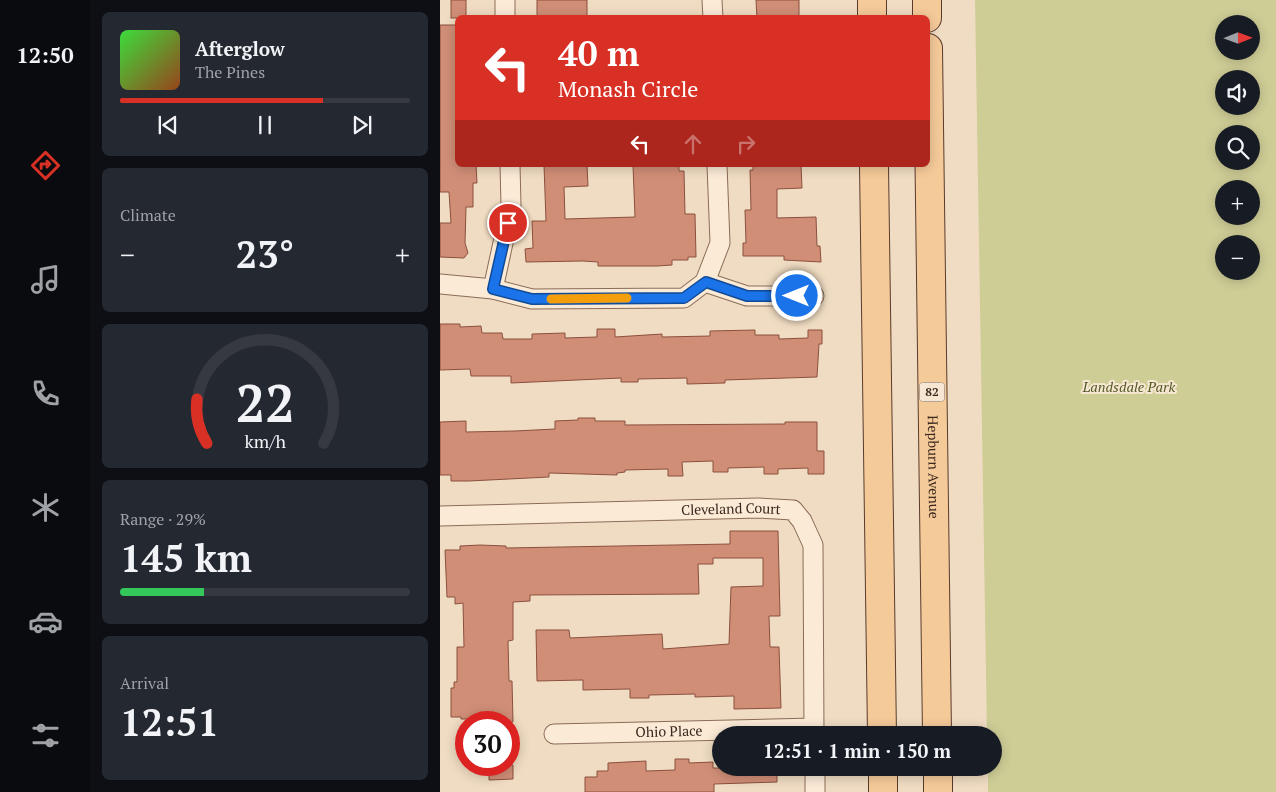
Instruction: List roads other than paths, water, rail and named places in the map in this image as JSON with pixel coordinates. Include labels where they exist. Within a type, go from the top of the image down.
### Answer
[{"type":"main road","points":[[872,0],[872,15]]},
{"type":"main road","points":[[927,0],[927,15]]},
{"type":"main road","points":[[874,167],[882,726]]},
{"type":"main road","name":"Hepburn Avenue","points":[[930,167],[937,726]]},
{"type":"main road","points":[[883,776],[883,792]]},
{"type":"main road","points":[[938,776],[938,792]]},
{"type":"street","points":[[505,0],[505,15]]},
{"type":"street","points":[[712,0],[713,15]]},
{"type":"street","points":[[493,289],[511,206],[510,167]]},
{"type":"street","points":[[440,284],[493,289],[532,299],[684,298],[706,282],[720,243],[717,167]]},
{"type":"street","points":[[706,282],[747,296],[814,296]]},
{"type":"street","name":"Cleveland Court","points":[[440,516],[759,508],[793,510],[802,521],[813,545],[814,726]]},
{"type":"street","name":"Ohio Place","points":[[554,734],[712,733]]},
{"type":"street","points":[[814,776],[815,792]]},
{"type":"park label","name":"Landsdale Park","points":[[1129,387]]}]
